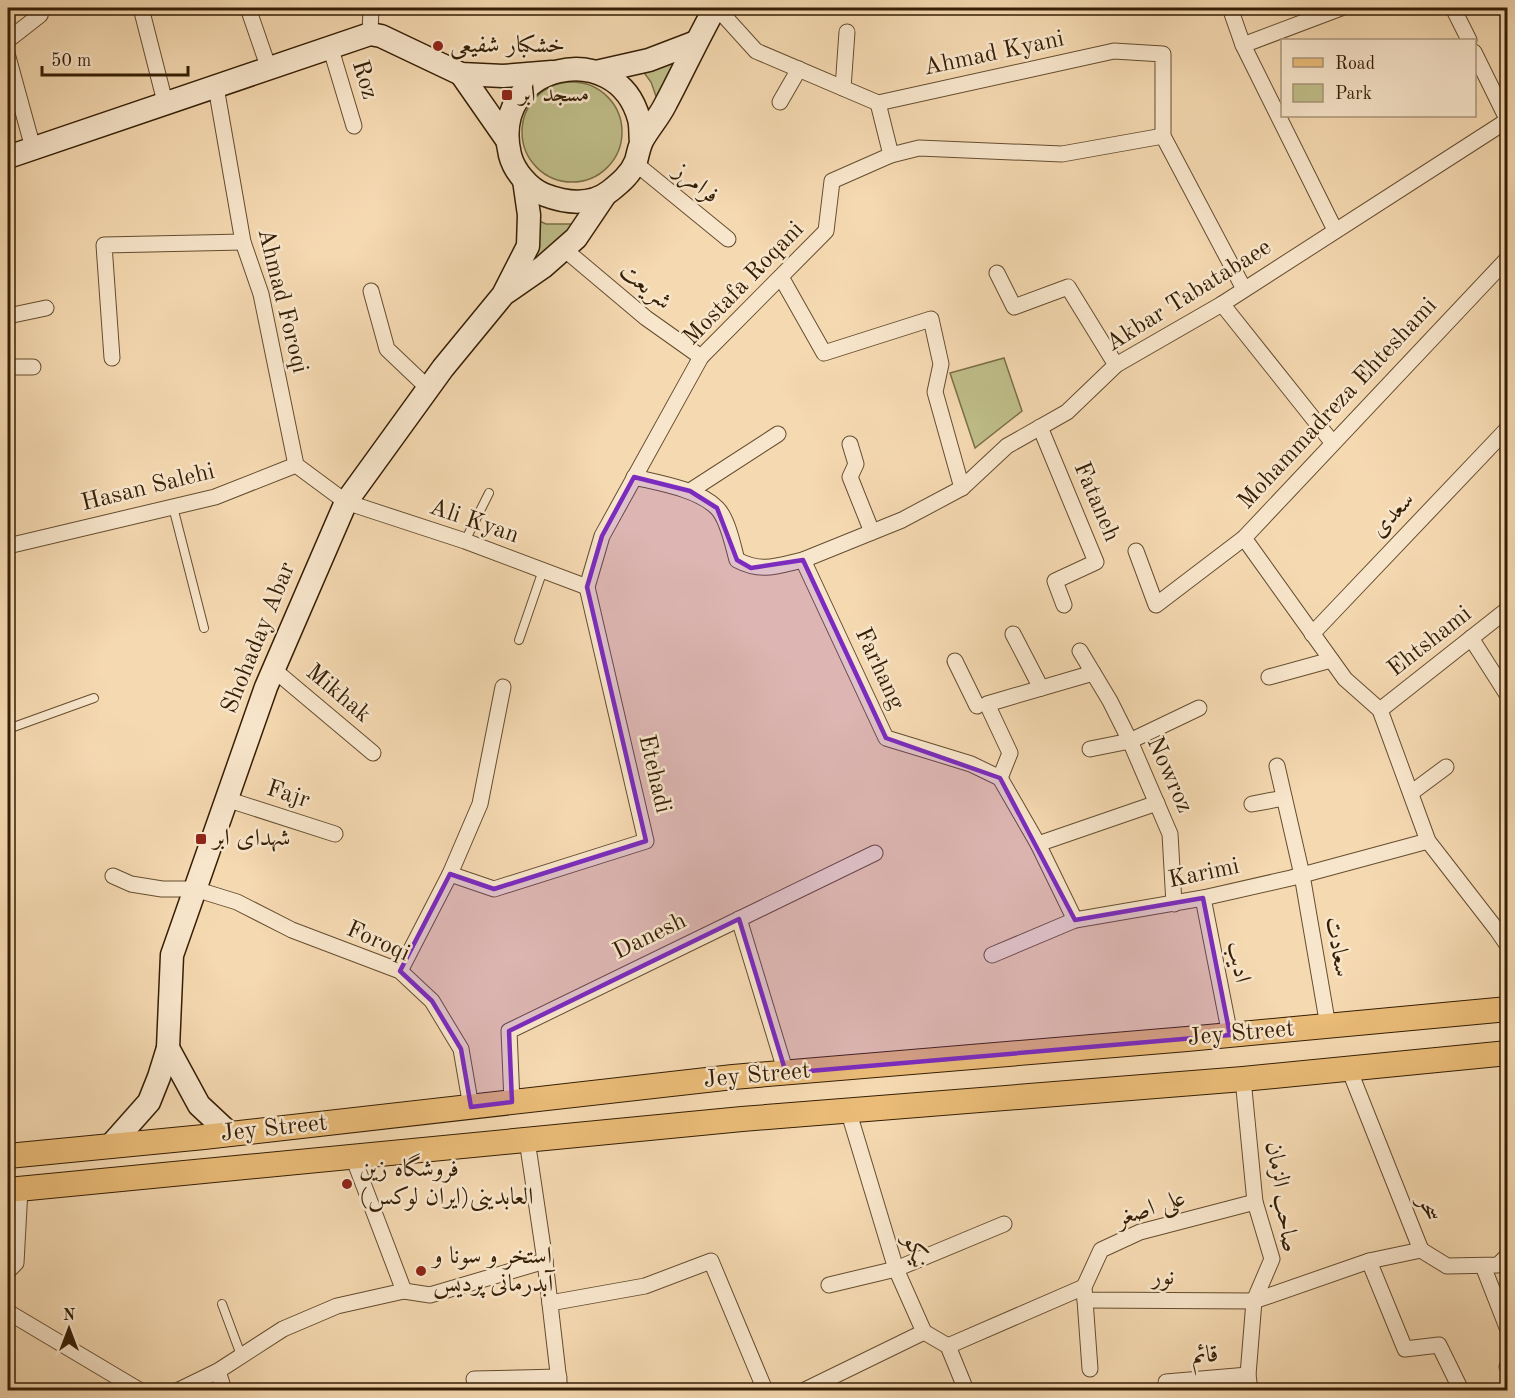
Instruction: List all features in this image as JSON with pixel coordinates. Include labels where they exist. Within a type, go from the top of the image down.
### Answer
[{"type":"main road","points":[[552,72],[533,82],[518,98],[509,118],[507,140],[512,162],[524,180],[541,194],[562,201],[584,202],[605,195],[623,182],[716,8]]},
{"type":"main road","points":[[8,157],[370,33],[461,74],[503,76],[574,69],[596,72],[650,60],[696,42]]},
{"type":"main road","points":[[596,72],[616,83],[631,99],[639,120],[638,152]]},
{"type":"main road","points":[[461,74],[507,140]]},
{"type":"main road","points":[[503,295],[528,246],[530,215],[524,180]]},
{"type":"main road","points":[[503,295],[543,267],[576,238],[605,195]]},
{"type":"main road","name":"Shohaday Abar","points":[[168,1048],[172,955],[273,669],[346,502],[428,388],[503,295]]},
{"type":"main road","name":"Jey Street","points":[[8,1156],[230,1134],[733,1077],[1508,1009]]},
{"type":"main road","points":[[168,1048],[199,1105],[230,1134]]},
{"type":"main road","points":[[110,1146],[149,1102],[168,1048]]},
{"type":"main road","name":"Jey Street","points":[[14,1189],[848,1110],[1243,1079],[1508,1053]]},
{"type":"street","points":[[8,40],[40,15],[37,8]]},
{"type":"street","points":[[141,8],[165,102]]},
{"type":"street","points":[[248,8],[269,69]]},
{"type":"street","points":[[370,33],[371,8]]},
{"type":"street","points":[[716,8],[756,51],[878,103],[891,155]]},
{"type":"street","points":[[1230,8],[1243,45],[1335,231]]},
{"type":"street","points":[[1243,45],[1341,8]]},
{"type":"street","points":[[1453,8],[1468,39]]},
{"type":"street","points":[[843,88],[847,32]]},
{"type":"street","name":"Roz","points":[[330,46],[354,126]]},
{"type":"street","name":"Ahmad Kyani","points":[[878,103],[1114,51],[1163,54],[1163,136],[1244,289]]},
{"type":"street","points":[[1476,56],[1507,121]]},
{"type":"street","points":[[8,57],[33,148]]},
{"type":"street","points":[[780,102],[799,69]]},
{"type":"street","name":"Ahmad Foroqi","points":[[216,87],[243,242],[261,294],[296,465]]},
{"type":"street","name":"Akbar Tabatabaee","points":[[803,560],[902,520],[962,488],[1007,446],[1067,412],[1116,365],[1222,304],[1507,121]]},
{"type":"street","name":"Mostafa Roqani","points":[[587,586],[602,536],[701,357],[826,231],[832,181],[891,155],[920,148],[1062,154],[1163,136]]},
{"type":"street","name":"فرامرز","points":[[638,152],[728,239]]},
{"type":"street","points":[[111,358],[104,245],[243,242]]},
{"type":"street","name":"شریعت","points":[[564,249],[646,318],[701,357]]},
{"type":"street","name":"Mohammadreza Ehteshami","points":[[1508,258],[1332,442],[1244,538],[1344,679],[1380,710],[1428,841],[1508,946]]},
{"type":"street","points":[[997,273],[1014,307],[1068,287],[1116,365]]},
{"type":"street","points":[[781,277],[824,353],[931,319],[941,364],[934,392],[962,488]]},
{"type":"street","points":[[371,291],[387,349],[428,388]]},
{"type":"street","points":[[1222,304],[1332,442]]},
{"type":"street","points":[[8,316],[46,308]]},
{"type":"street","points":[[8,367],[33,367]]},
{"type":"street","name":"Fataneh","points":[[1040,427],[1096,562],[1055,581],[1064,605]]},
{"type":"street","name":"سعدی","points":[[1312,634],[1508,428]]},
{"type":"street","points":[[690,491],[778,434]]},
{"type":"street","points":[[850,444],[856,464],[850,477],[872,532]]},
{"type":"street","points":[[296,465],[346,502]]},
{"type":"street","name":"Hasan Salehi","points":[[8,546],[214,497],[296,465]]},
{"type":"street","points":[[634,477],[690,491],[717,508],[728,531],[737,560],[752,568],[771,568],[803,560]]},
{"type":"street","name":"Ali Kyan","points":[[346,502],[465,541],[587,586]]},
{"type":"street","points":[[1136,551],[1156,605],[1244,538]]},
{"type":"street","name":"Farhang","points":[[803,560],[886,738],[971,764],[1000,778]]},
{"type":"street","name":"Etehadi","points":[[450,874],[494,889],[646,841],[587,586]]},
{"type":"street","name":"Ehtshami","points":[[1380,710],[1508,609]]},
{"type":"street","points":[[1013,634],[1041,688]]},
{"type":"street","points":[[1471,638],[1508,696]]},
{"type":"street","name":"Nowroz","points":[[1080,651],[1130,741],[1170,834],[1174,904]]},
{"type":"street","points":[[1269,677],[1331,660]]},
{"type":"street","points":[[955,661],[976,707],[1010,753],[1000,778],[1038,844],[1075,920]]},
{"type":"street","name":"Mikhak","points":[[273,669],[373,753]]},
{"type":"street","points":[[976,707],[1093,673]]},
{"type":"street","points":[[400,971],[450,874],[480,804],[503,687]]},
{"type":"street","points":[[1090,749],[1130,741],[1199,708]]},
{"type":"street","name":"سعادت","points":[[1277,766],[1302,875],[1328,1026]]},
{"type":"street","points":[[1411,793],[1446,767]]},
{"type":"street","points":[[1252,804],[1284,798]]},
{"type":"street","name":"Fajr","points":[[226,799],[335,834]]},
{"type":"street","points":[[1038,844],[1157,803]]},
{"type":"street","name":"Karimi","points":[[992,955],[1075,920],[1203,898],[1302,875],[1428,841]]},
{"type":"street","name":"Danesh","points":[[512,1102],[509,1031],[875,853]]},
{"type":"street","name":"Foroqi","points":[[113,876],[131,884],[162,889],[195,889],[237,902],[292,930],[400,971],[432,1001],[461,1049],[471,1107]]},
{"type":"street","name":"ادیب","points":[[1203,898],[1230,1035]]},
{"type":"street","points":[[739,919],[786,1073]]},
{"type":"street","name":"سحر","points":[[1254,1300],[1369,1261],[1421,1250],[1349,1069]]},
{"type":"street","name":"صاحب الزمان","points":[[1243,1079],[1255,1202],[1272,1259],[1254,1300],[1248,1375],[1250,1390]]},
{"type":"street","name":"نیکو","points":[[848,1110],[896,1269],[924,1332]]},
{"type":"street","points":[[474,1379],[559,1384],[545,1261],[527,1140]]},
{"type":"street","points":[[353,1157],[405,1291]]},
{"type":"street","points":[[8,1271],[16,1263],[14,1189]]},
{"type":"street","name":"علی اصغر","points":[[1084,1293],[1101,1250],[1140,1232],[1255,1202]]},
{"type":"street","points":[[829,1285],[896,1269],[1004,1224]]},
{"type":"street","points":[[1421,1250],[1447,1266],[1498,1265],[1508,1255]]},
{"type":"street","points":[[179,1390],[218,1371],[283,1329],[337,1306],[405,1291],[430,1295],[545,1261]]},
{"type":"street","points":[[550,1304],[645,1286],[711,1261],[765,1390]]},
{"type":"street","points":[[1369,1261],[1404,1349],[1438,1345],[1461,1390]]},
{"type":"street","points":[[1484,1266],[1508,1330]]},
{"type":"street","points":[[948,1346],[1084,1293],[1090,1369]]},
{"type":"street","name":"نور","points":[[1084,1293],[1254,1300]]},
{"type":"street","points":[[8,1312],[139,1390]]},
{"type":"street","points":[[805,1390],[827,1385],[924,1332],[948,1346],[966,1390]]},
{"type":"street","points":[[218,1371],[224,1390]]},
{"type":"street","name":"قائم","points":[[1166,1382],[1248,1375]]},
{"type":"lane","points":[[465,541],[489,493]]},
{"type":"lane","points":[[173,507],[204,628]]},
{"type":"lane","points":[[519,640],[543,570]]},
{"type":"lane","points":[[8,729],[94,698]]},
{"type":"lane","points":[[222,1304],[241,1355]]},
{"type":"highlighted area","points":[[634,477],[690,491],[717,508],[737,560],[751,568],[803,560],[886,738],[1000,778],[1075,920],[1203,898],[1230,1035],[786,1073],[739,919],[509,1031],[512,1102],[471,1107],[461,1049],[432,1001],[400,971],[450,874],[494,889],[646,841],[587,587],[602,536]]},
{"type":"green space","points":[[686,52],[658,102],[651,82],[642,70]]},
{"type":"green space","points":[[572,82],[591,86],[608,96],[618,113],[622,132],[618,151],[608,168],[591,178],[572,182],[553,178],[536,168],[526,151],[522,132],[526,113],[536,96],[553,86]]},
{"type":"green space","points":[[535,219],[546,224],[574,224],[527,274]]},
{"type":"green space","points":[[1004,358],[1022,411],[975,448],[950,373]]},
{"type":"place","name":"خشکبار شفیعی","points":[[438,46]]},
{"type":"place","name":"مسجد ابر","points":[[507,95]]},
{"type":"place","name":"شهدای ابر","points":[[201,839]]},
{"type":"place","name":"فروشگاه زین العابدینی(ایران لوکس)","points":[[347,1184]]},
{"type":"place","name":"استخر و سونا و آبدرمانی پردیس","points":[[421,1271]]}]
